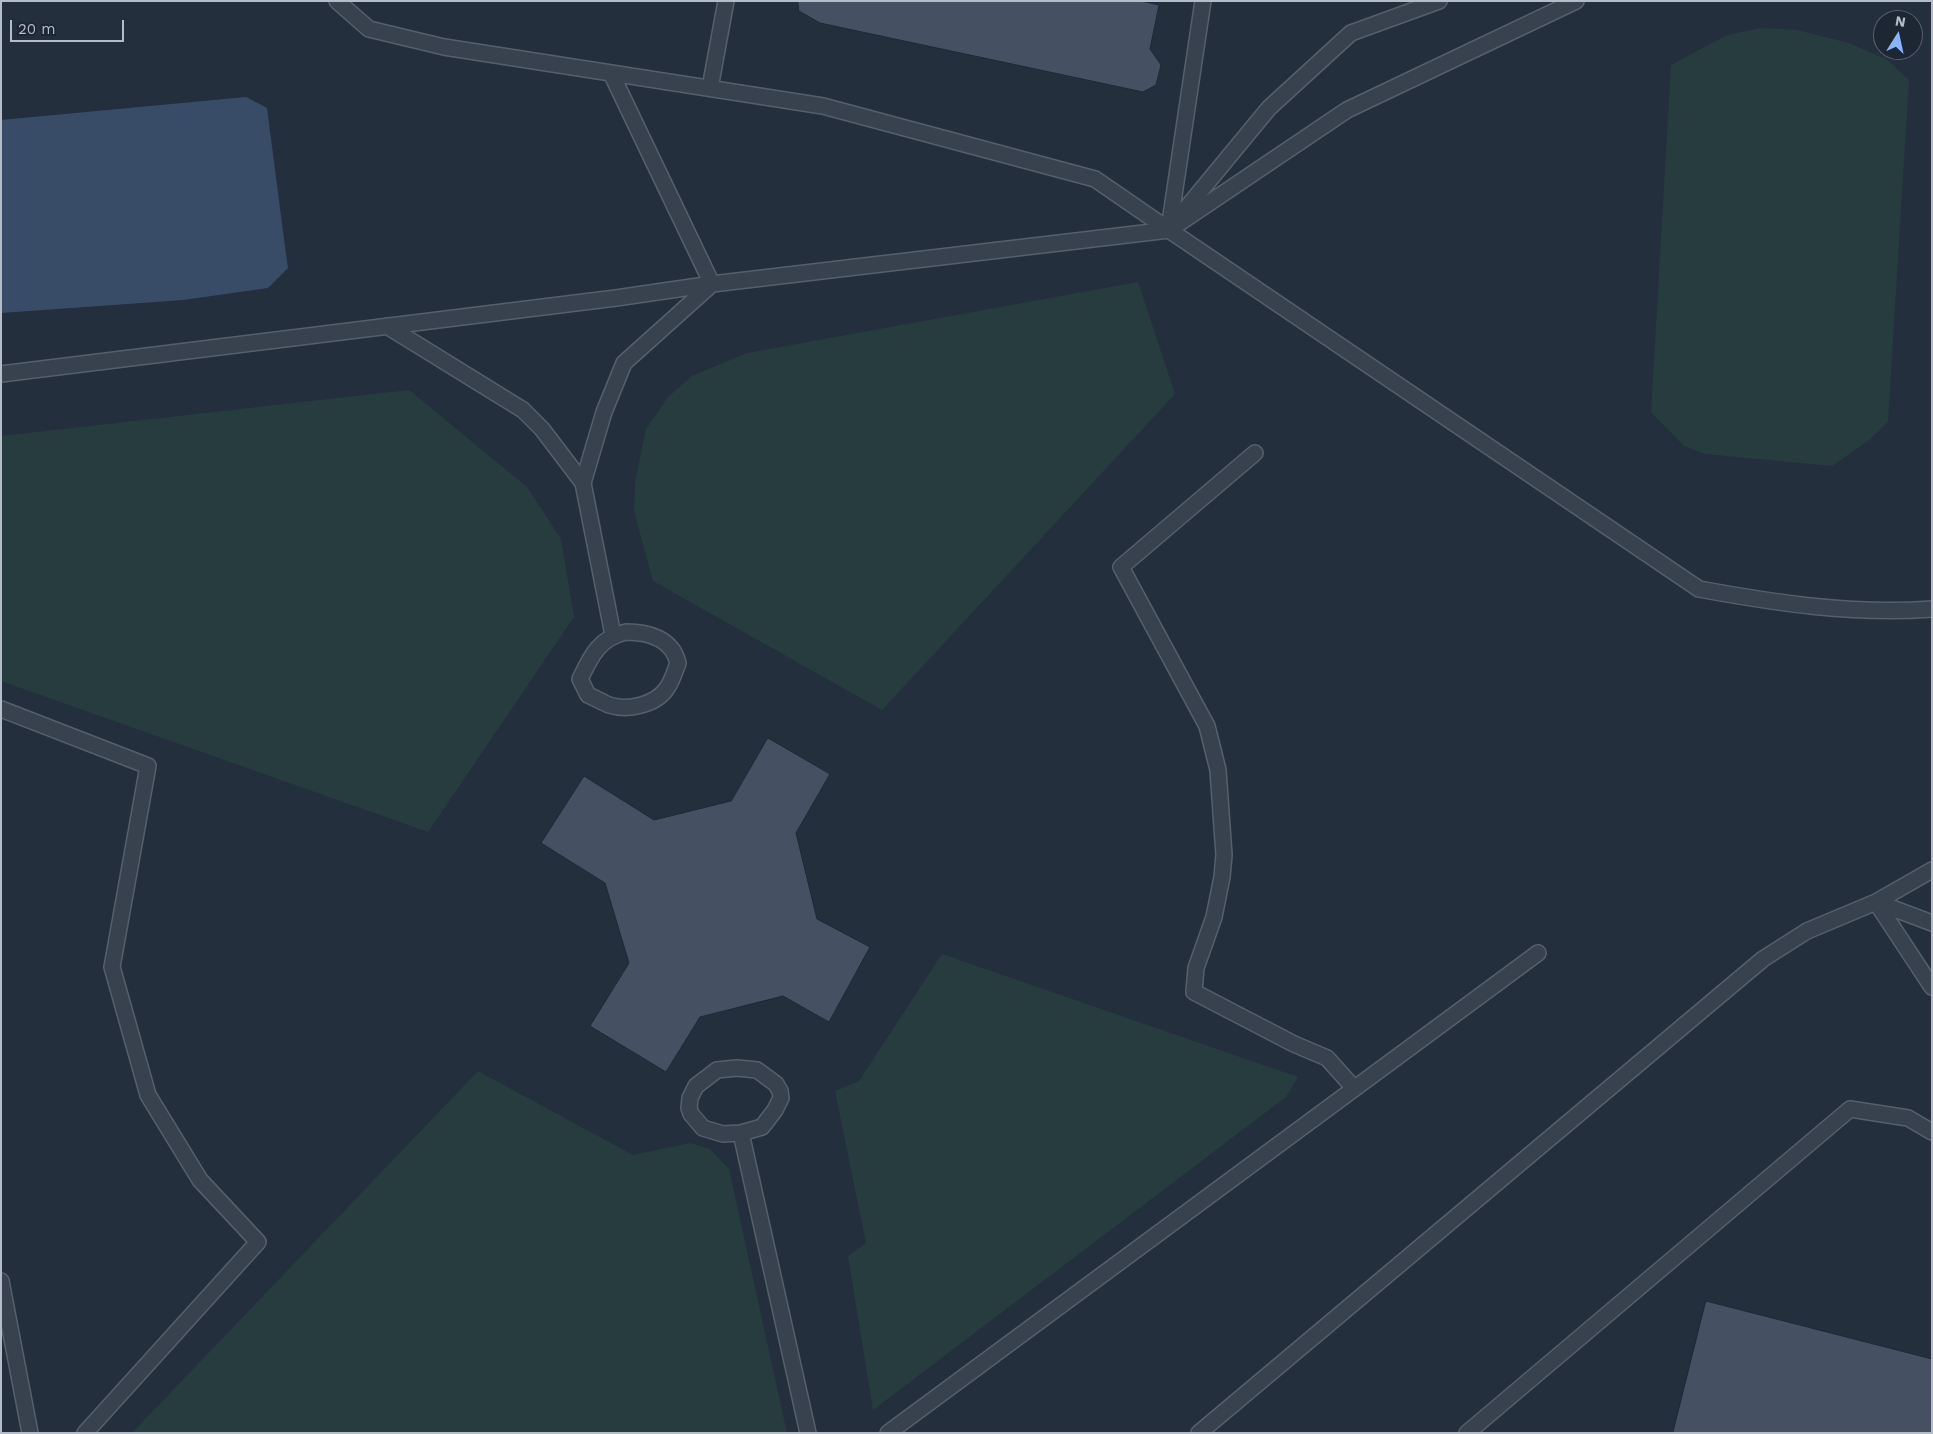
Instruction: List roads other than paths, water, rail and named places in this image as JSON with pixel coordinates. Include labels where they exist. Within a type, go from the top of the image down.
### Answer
[{"type":"lane","points":[[338,1],[369,29],[444,47],[823,106],[1095,179],[1699,589],[1811,606],[1894,612],[1932,608]]},
{"type":"lane","points":[[710,88],[726,1]]},
{"type":"lane","points":[[1169,230],[1203,1]]},
{"type":"lane","points":[[1169,230],[1269,108],[1351,33],[1439,1]]},
{"type":"lane","points":[[1,374],[616,298],[712,284],[1169,230],[1347,110],[1576,1]]},
{"type":"lane","points":[[611,73],[712,284]]},
{"type":"lane","points":[[582,482],[604,412],[624,363],[712,284]]},
{"type":"lane","points":[[386,326],[523,410],[542,429],[582,482],[613,635]]},
{"type":"lane","points":[[1255,453],[1121,566],[1207,726],[1218,770],[1224,856],[1222,877],[1214,917],[1196,968],[1194,992],[1294,1044],[1327,1058],[1354,1088]]},
{"type":"lane","points":[[626,632],[640,632],[664,641],[671,647],[678,663],[667,688],[660,695],[645,704],[628,707],[611,706],[588,695],[580,679],[593,652],[613,635],[626,632]]},
{"type":"lane","points":[[1,708],[148,766],[112,967],[148,1095],[200,1180],[258,1242],[85,1433]]},
{"type":"lane","points":[[1199,1433],[1763,959],[1807,931],[1876,902],[1932,870]]},
{"type":"lane","points":[[1876,902],[1932,923]]},
{"type":"lane","points":[[1876,902],[1932,987]]},
{"type":"lane","points":[[888,1433],[1538,953]]},
{"type":"lane","points":[[737,1068],[757,1070],[776,1084],[780,1090],[781,1098],[778,1104],[762,1126],[741,1133],[712,1133],[703,1128],[691,1114],[689,1108],[690,1098],[696,1086],[717,1070],[737,1068]]},
{"type":"lane","points":[[1466,1433],[1850,1109],[1908,1118],[1932,1132]]},
{"type":"lane","points":[[741,1133],[808,1433]]},
{"type":"lane","points":[[1,1281],[30,1433]]},
{"type":"water","points":[[246,97],[267,108],[288,268],[268,288],[183,300],[1,313],[1,120]]}]
